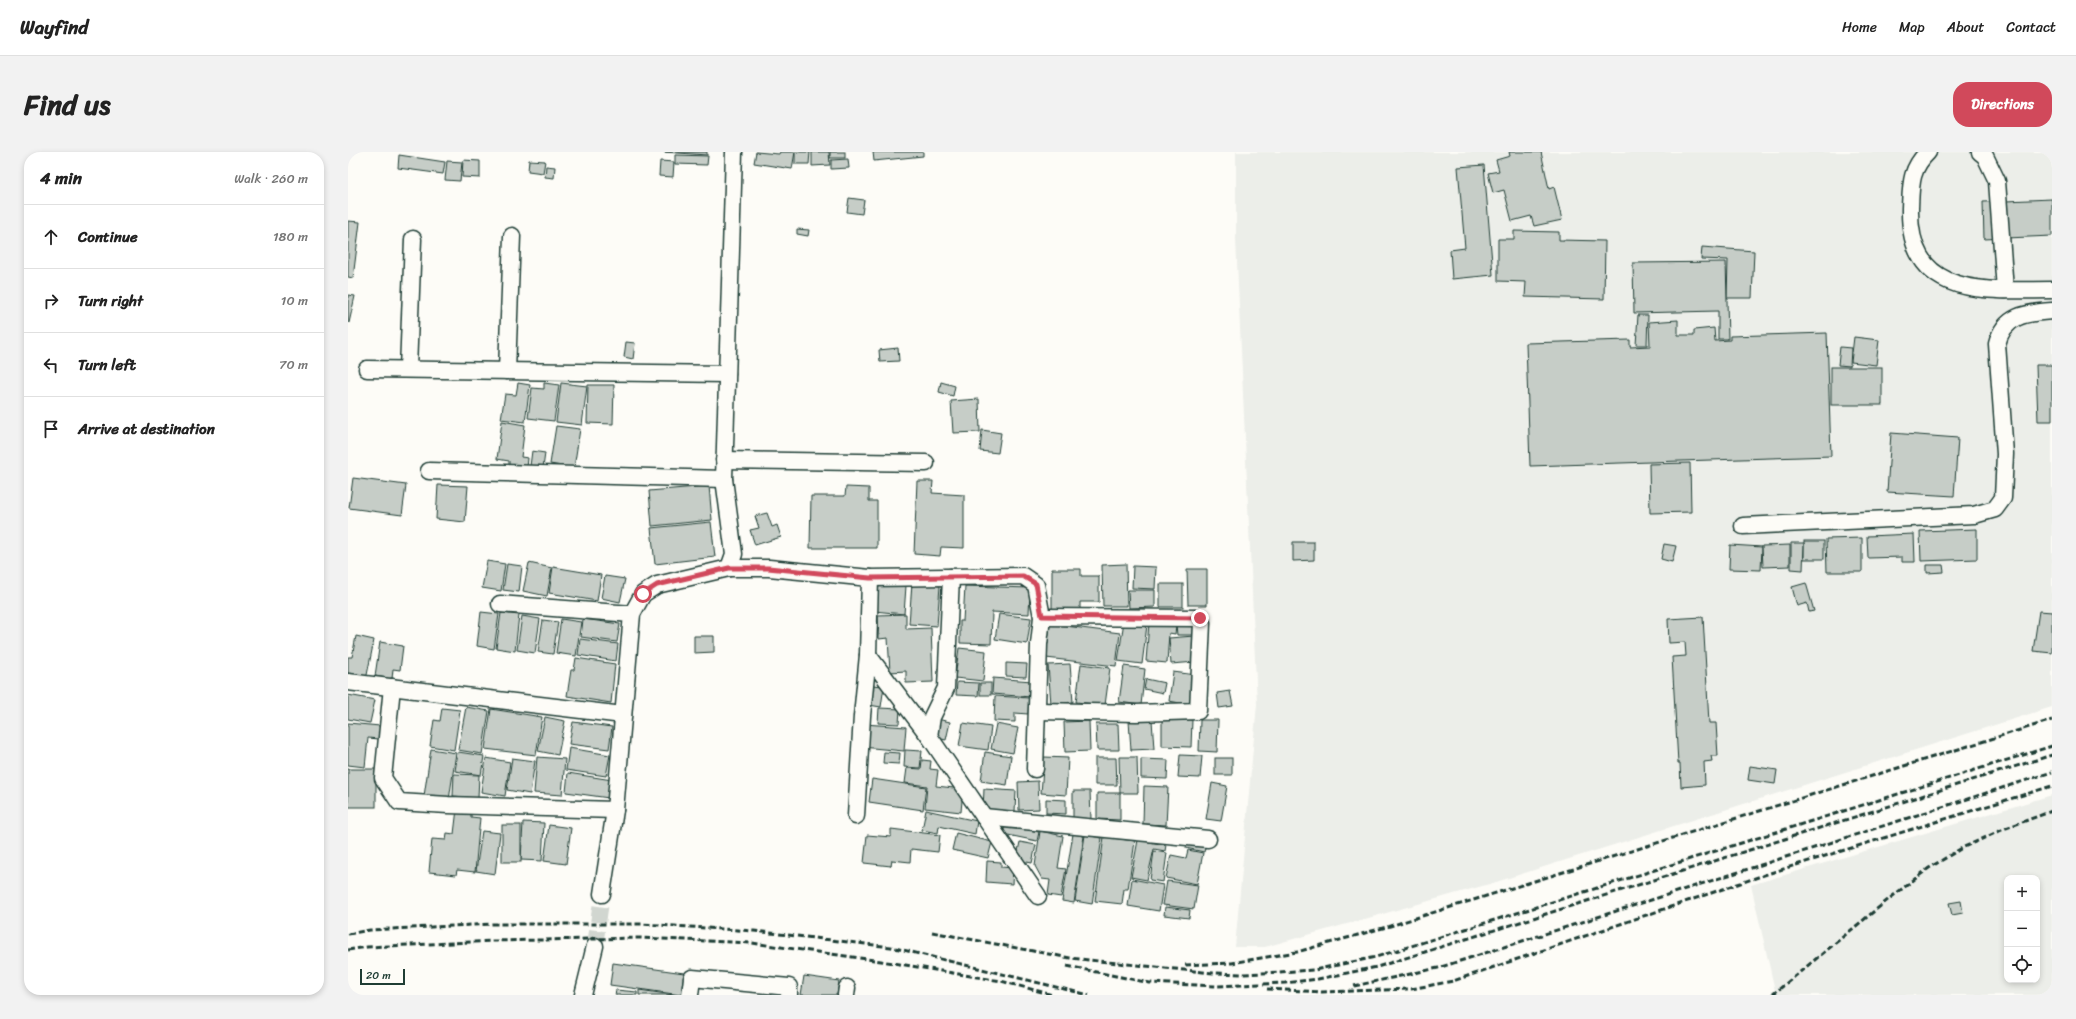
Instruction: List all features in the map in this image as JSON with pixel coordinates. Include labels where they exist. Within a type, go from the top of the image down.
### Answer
[{"type":"street","points":[[729,568],[734,554],[724,479],[724,460],[734,152]]},
{"type":"street","points":[[1928,152],[1920,159],[1911,178],[1910,211],[1914,244],[1924,264],[1937,276],[1961,286],[2005,290],[2052,290]]},
{"type":"street","points":[[1980,152],[1985,156],[1997,181],[2005,290]]},
{"type":"street","points":[[507,371],[512,236]]},
{"type":"street","points":[[408,369],[413,239]]},
{"type":"street","points":[[1743,526],[1974,515],[1995,509],[2003,498],[2005,454],[1997,344],[2000,333],[2008,322],[2027,313],[2052,311]]},
{"type":"street","points":[[367,369],[727,374]]},
{"type":"street","points":[[724,460],[926,463]]},
{"type":"street","points":[[429,471],[724,479]]},
{"type":"street","points":[[602,894],[615,810],[632,614],[643,594],[657,585],[729,568],[768,568],[870,578],[1023,576],[1036,584],[1042,616],[1039,644],[1035,769]]},
{"type":"street","points":[[929,736],[932,717],[946,688],[951,577]]},
{"type":"street","points":[[856,816],[862,716],[868,655],[870,578]]},
{"type":"street","points":[[500,604],[632,614]]},
{"type":"street","points":[[1038,711],[1136,713],[1198,711],[1200,686],[1202,623],[1200,618],[1042,616]]},
{"type":"street","points":[[868,655],[929,736],[1038,896]]},
{"type":"street","points":[[348,682],[623,715]]},
{"type":"street","points":[[392,687],[383,778],[399,802],[615,810]]},
{"type":"street","points":[[984,817],[1208,839]]},
{"type":"street","points":[[583,995],[595,946]]},
{"type":"street","points":[[690,995],[692,978],[789,987],[789,995]]},
{"type":"shaded area","points":[[1236,152],[2052,152],[2052,707],[1493,883],[1265,947],[1235,947],[1257,704],[1236,239]]},
{"type":"shaded area","points":[[2052,795],[2052,995],[1776,995],[1751,885]]},
{"type":"building","points":[[664,152],[707,152],[707,155]]},
{"type":"building","points":[[756,152],[779,154],[780,152],[795,152],[792,169],[754,163]]},
{"type":"building","points":[[795,152],[810,152],[809,164],[795,164]]},
{"type":"building","points":[[812,152],[829,152],[830,165],[812,166]]},
{"type":"building","points":[[830,152],[845,152],[845,158],[830,158]]},
{"type":"building","points":[[873,152],[923,152],[923,156],[874,161]]},
{"type":"building","points":[[1509,152],[1541,152],[1549,189],[1554,187],[1562,220],[1534,226],[1531,216],[1512,221],[1504,190],[1493,193],[1488,173],[1499,171],[1496,160],[1510,156]]},
{"type":"building","points":[[399,155],[445,162],[443,174],[398,168]]},
{"type":"building","points":[[675,155],[708,156],[707,165],[675,164]]},
{"type":"building","points":[[848,159],[849,168],[831,169],[831,160]]},
{"type":"building","points":[[463,160],[480,161],[480,178],[462,177]]},
{"type":"building","points":[[529,160],[545,161],[543,173],[528,171]]},
{"type":"building","points":[[447,161],[462,162],[460,181],[445,180]]},
{"type":"building","points":[[660,161],[674,162],[673,177],[659,176]]},
{"type":"building","points":[[1484,165],[1493,275],[1452,279],[1450,250],[1465,248],[1458,167]]},
{"type":"building","points":[[546,166],[555,167],[554,178],[545,177]]},
{"type":"building","points":[[849,198],[864,200],[862,214],[847,212]]},
{"type":"building","points":[[2052,199],[2052,236],[1984,239],[1983,202]]},
{"type":"building","points":[[348,221],[360,222],[353,278],[348,277]]},
{"type":"building","points":[[797,229],[809,230],[808,236],[797,234]]},
{"type":"building","points":[[1514,231],[1559,232],[1559,240],[1605,241],[1604,299],[1525,297],[1526,282],[1498,281],[1498,239],[1514,239]]},
{"type":"building","points":[[1702,247],[1754,251],[1752,298],[1727,298],[1728,260],[1701,259]]},
{"type":"building","points":[[1726,262],[1728,339],[1718,339],[1718,311],[1634,313],[1633,263]]},
{"type":"building","points":[[348,295],[355,296],[349,323],[348,322]]},
{"type":"building","points":[[1638,315],[1648,315],[1647,345],[1636,345]]},
{"type":"building","points":[[1678,320],[1678,335],[1694,335],[1694,330],[1714,328],[1715,341],[1730,340],[1730,336],[1827,333],[1831,456],[1530,466],[1526,343],[1630,340],[1630,347],[1650,346],[1649,322]]},
{"type":"building","points":[[1854,337],[1879,340],[1876,365],[1851,362]]},
{"type":"building","points":[[626,342],[635,343],[633,359],[624,357]]},
{"type":"building","points":[[1840,347],[1851,348],[1850,366],[1838,365]]},
{"type":"building","points":[[898,348],[899,361],[880,362],[879,350]]},
{"type":"building","points":[[2036,365],[2052,365],[2052,421],[2038,421]]},
{"type":"building","points":[[1831,367],[1882,367],[1882,405],[1831,405]]},
{"type":"building","points":[[941,382],[955,386],[953,396],[939,392]]},
{"type":"building","points":[[518,383],[530,385],[525,422],[501,419],[505,394],[516,395]]},
{"type":"building","points":[[544,383],[559,385],[554,421],[528,418],[532,388],[544,389]]},
{"type":"building","points":[[561,383],[587,386],[582,425],[556,422]]},
{"type":"building","points":[[588,385],[614,385],[613,424],[587,423]]},
{"type":"building","points":[[979,399],[980,432],[953,433],[951,401]]},
{"type":"building","points":[[502,421],[525,425],[521,457],[528,458],[527,468],[509,466],[509,461],[497,459]]},
{"type":"building","points":[[556,426],[580,429],[574,468],[550,464]]},
{"type":"building","points":[[982,430],[1001,433],[998,453],[980,451]]},
{"type":"building","points":[[1891,433],[1958,438],[1954,496],[1887,492]]},
{"type":"building","points":[[532,451],[545,453],[543,468],[530,466]]},
{"type":"building","points":[[1690,463],[1691,512],[1650,513],[1649,464]]},
{"type":"building","points":[[353,478],[406,485],[402,515],[349,508]]},
{"type":"building","points":[[917,481],[933,481],[932,493],[964,495],[964,548],[941,547],[940,556],[914,554]]},
{"type":"building","points":[[438,485],[468,486],[465,522],[436,519]]},
{"type":"building","points":[[709,486],[712,520],[652,526],[649,491]]},
{"type":"building","points":[[846,487],[869,488],[869,501],[877,501],[877,548],[810,548],[811,496],[845,496]]},
{"type":"building","points":[[767,513],[772,527],[777,525],[781,537],[755,545],[750,530],[759,528],[755,516]]},
{"type":"building","points":[[711,522],[715,557],[655,564],[651,528]]},
{"type":"building","points":[[1977,529],[1977,559],[1921,561],[1920,531]]},
{"type":"building","points":[[1914,534],[1915,562],[1902,562],[1902,557],[1868,558],[1867,536]]},
{"type":"building","points":[[1862,538],[1862,572],[1827,572],[1826,539]]},
{"type":"building","points":[[1804,541],[1824,541],[1824,559],[1804,559]]},
{"type":"building","points":[[1293,542],[1314,542],[1314,560],[1293,561]]},
{"type":"building","points":[[1791,543],[1804,543],[1803,570],[1791,569]]},
{"type":"building","points":[[1664,544],[1676,546],[1672,562],[1661,559]]},
{"type":"building","points":[[1730,545],[1762,547],[1761,570],[1729,569]]},
{"type":"building","points":[[1790,545],[1790,566],[1763,567],[1762,546]]},
{"type":"building","points":[[487,561],[505,564],[501,591],[482,588]]},
{"type":"building","points":[[529,563],[552,568],[547,596],[523,591]]},
{"type":"building","points":[[507,564],[522,566],[519,592],[503,590]]},
{"type":"building","points":[[1126,564],[1127,606],[1103,606],[1102,565]]},
{"type":"building","points":[[1927,565],[1943,565],[1944,572],[1927,573]]},
{"type":"building","points":[[1133,566],[1156,567],[1155,589],[1132,588]]},
{"type":"building","points":[[553,567],[601,575],[597,601],[549,593]]},
{"type":"building","points":[[1052,569],[1081,569],[1081,576],[1099,576],[1099,602],[1080,602],[1080,609],[1052,609]]},
{"type":"building","points":[[1187,569],[1207,569],[1207,605],[1188,605]]},
{"type":"building","points":[[605,576],[625,579],[620,602],[601,598]]},
{"type":"building","points":[[876,583],[906,586],[904,614],[874,611]]},
{"type":"building","points":[[912,583],[940,586],[937,626],[909,624]]},
{"type":"building","points":[[1806,583],[1814,611],[1809,612],[1807,603],[1797,606],[1792,587]]},
{"type":"building","points":[[1160,584],[1183,584],[1183,607],[1160,607]]},
{"type":"building","points":[[965,586],[1030,588],[1029,614],[992,612],[991,644],[960,643],[960,621],[963,621]]},
{"type":"building","points":[[1128,590],[1155,590],[1155,607],[1129,608]]},
{"type":"building","points":[[2039,611],[2052,612],[2052,653],[2033,651]]},
{"type":"building","points":[[481,612],[499,614],[494,649],[477,646]]},
{"type":"building","points":[[501,613],[519,615],[515,651],[496,648]]},
{"type":"building","points":[[906,614],[906,629],[931,628],[933,682],[906,683],[906,671],[890,672],[888,638],[879,639],[878,615]]},
{"type":"building","points":[[999,614],[1031,618],[1027,644],[995,639]]},
{"type":"building","points":[[522,616],[540,619],[535,653],[517,650]]},
{"type":"building","points":[[1703,617],[1709,723],[1716,723],[1718,756],[1711,756],[1712,761],[1704,762],[1705,785],[1681,787],[1680,763],[1678,763],[1672,657],[1686,656],[1685,642],[1669,643],[1668,619]]},
{"type":"building","points":[[561,619],[581,622],[576,656],[556,653]]},
{"type":"building","points":[[583,619],[620,624],[617,642],[581,637]]},
{"type":"building","points":[[543,620],[558,622],[553,654],[538,652]]},
{"type":"building","points":[[1124,621],[1147,625],[1142,664],[1118,661]]},
{"type":"building","points":[[1149,623],[1176,625],[1175,634],[1169,633],[1167,663],[1146,661]]},
{"type":"building","points":[[1050,624],[1120,633],[1116,666],[1046,658]]},
{"type":"building","points":[[1176,624],[1194,624],[1194,635],[1177,635]]},
{"type":"building","points":[[356,636],[374,640],[366,680],[348,676],[348,657],[352,657]]},
{"type":"building","points":[[694,636],[714,636],[714,652],[694,653]]},
{"type":"building","points":[[1194,636],[1196,662],[1171,664],[1169,638]]},
{"type":"building","points":[[580,639],[618,644],[616,661],[578,655]]},
{"type":"building","points":[[380,642],[403,646],[400,670],[393,669],[392,679],[375,676]]},
{"type":"building","points":[[959,648],[986,651],[983,681],[955,678]]},
{"type":"building","points":[[576,658],[615,664],[611,703],[567,696],[571,670],[574,670]]},
{"type":"building","points":[[1006,663],[1027,664],[1026,677],[1006,676]]},
{"type":"building","points":[[1070,664],[1073,702],[1051,704],[1048,665]]},
{"type":"building","points":[[1081,664],[1110,668],[1105,705],[1076,702]]},
{"type":"building","points":[[1124,666],[1145,669],[1141,705],[1119,702]]},
{"type":"building","points":[[1173,672],[1196,675],[1191,705],[1169,701]]},
{"type":"building","points":[[993,678],[1032,681],[1031,697],[992,694]]},
{"type":"building","points":[[1146,679],[1165,683],[1163,693],[1144,689]]},
{"type":"building","points":[[957,682],[979,683],[978,696],[956,695]]},
{"type":"building","points":[[980,683],[991,683],[991,695],[980,695]]},
{"type":"building","points":[[871,685],[884,686],[881,707],[869,705]]},
{"type":"building","points":[[1230,691],[1233,706],[1219,708],[1217,693]]},
{"type":"building","points":[[348,695],[375,700],[370,723],[348,719]]},
{"type":"building","points":[[995,696],[1029,698],[1028,714],[1015,713],[1015,722],[994,721]]},
{"type":"building","points":[[466,707],[489,711],[482,754],[458,750]]},
{"type":"building","points":[[442,708],[460,710],[454,750],[430,746],[434,720],[440,721]]},
{"type":"building","points":[[879,708],[900,709],[899,724],[878,723]]},
{"type":"building","points":[[491,709],[542,717],[536,755],[485,749]]},
{"type":"building","points":[[545,717],[565,721],[558,755],[538,751]]},
{"type":"building","points":[[937,719],[950,722],[946,740],[933,737]]},
{"type":"building","points":[[1162,719],[1192,720],[1191,747],[1162,746]]},
{"type":"building","points":[[1152,720],[1154,749],[1131,750],[1129,721]]},
{"type":"building","points":[[1200,720],[1218,720],[1217,752],[1199,751]]},
{"type":"building","points":[[1089,721],[1090,751],[1065,752],[1064,722]]},
{"type":"building","points":[[573,722],[612,727],[609,749],[569,744]]},
{"type":"building","points":[[348,723],[380,726],[379,739],[368,738],[365,767],[348,765]]},
{"type":"building","points":[[963,723],[991,727],[988,750],[959,746]]},
{"type":"building","points":[[864,724],[906,727],[904,751],[862,747]]},
{"type":"building","points":[[996,724],[1018,728],[1013,753],[991,749]]},
{"type":"building","points":[[1096,724],[1118,724],[1119,750],[1097,750]]},
{"type":"building","points":[[569,748],[610,755],[606,776],[566,770]]},
{"type":"building","points":[[431,749],[456,753],[449,800],[424,796]]},
{"type":"building","points":[[905,750],[922,751],[920,768],[904,767]]},
{"type":"building","points":[[458,752],[484,756],[481,775],[455,771]]},
{"type":"building","points":[[884,752],[900,753],[899,764],[883,763]]},
{"type":"building","points":[[985,752],[1011,756],[1007,785],[981,781]]},
{"type":"building","points":[[1180,755],[1202,756],[1200,778],[1178,777]]},
{"type":"building","points":[[537,757],[565,759],[562,795],[534,793]]},
{"type":"building","points":[[1044,757],[1068,758],[1066,795],[1041,793]]},
{"type":"building","points":[[1119,757],[1137,757],[1138,793],[1120,793]]},
{"type":"building","points":[[486,758],[510,762],[505,796],[481,792]]},
{"type":"building","points":[[512,758],[535,761],[530,794],[507,790]]},
{"type":"building","points":[[1095,758],[1116,758],[1117,785],[1095,785]]},
{"type":"building","points":[[1215,758],[1232,758],[1232,775],[1215,775]]},
{"type":"building","points":[[1141,759],[1168,760],[1167,779],[1141,778]]},
{"type":"building","points":[[922,760],[931,761],[930,769],[938,770],[936,786],[963,789],[961,812],[925,808],[927,786],[905,783],[907,768],[921,769]]},
{"type":"building","points":[[1750,766],[1777,770],[1775,784],[1748,780]]},
{"type":"building","points":[[348,769],[376,769],[376,807],[348,807]]},
{"type":"building","points":[[568,773],[612,780],[609,798],[566,792]]},
{"type":"building","points":[[454,774],[479,775],[478,798],[453,796]]},
{"type":"building","points":[[872,779],[926,787],[923,810],[869,802]]},
{"type":"building","points":[[1038,781],[1039,809],[1019,810],[1018,782]]},
{"type":"building","points":[[1212,783],[1227,786],[1221,821],[1206,819]]},
{"type":"building","points":[[1144,786],[1168,787],[1166,825],[1143,824]]},
{"type":"building","points":[[984,789],[1016,791],[1015,811],[983,809]]},
{"type":"building","points":[[1073,791],[1090,791],[1091,819],[1073,819]]},
{"type":"building","points":[[1097,793],[1120,793],[1120,820],[1097,819]]},
{"type":"building","points":[[1046,799],[1066,800],[1066,814],[1046,813]]},
{"type":"building","points":[[457,809],[471,811],[471,817],[480,818],[475,872],[457,870],[456,875],[429,872],[432,839],[446,840],[447,833],[454,834]]},
{"type":"building","points":[[926,810],[977,821],[975,834],[939,826],[938,833],[922,830]]},
{"type":"building","points":[[523,822],[544,823],[542,861],[521,860]]},
{"type":"building","points":[[502,825],[521,825],[521,862],[502,862]]},
{"type":"building","points":[[549,825],[571,828],[566,864],[544,861]]},
{"type":"building","points":[[1005,825],[1039,832],[1037,841],[1003,834]]},
{"type":"building","points":[[891,829],[940,835],[938,852],[911,849],[910,862],[892,860],[891,866],[864,863],[867,835],[891,837]]},
{"type":"building","points":[[482,831],[500,833],[495,874],[476,871]]},
{"type":"building","points":[[1040,831],[1063,836],[1058,868],[1066,869],[1061,897],[1048,895],[1050,880],[1042,879],[1035,866]]},
{"type":"building","points":[[956,833],[992,842],[988,858],[952,850]]},
{"type":"building","points":[[1073,834],[1084,836],[1074,903],[1062,901]]},
{"type":"building","points":[[1085,835],[1102,838],[1092,904],[1075,901]]},
{"type":"building","points":[[1104,837],[1135,841],[1128,889],[1124,889],[1122,904],[1095,901]]},
{"type":"building","points":[[1138,840],[1166,845],[1165,851],[1154,849],[1147,880],[1131,877]]},
{"type":"building","points":[[1188,840],[1206,844],[1204,852],[1186,848]]},
{"type":"building","points":[[1020,842],[1036,845],[1032,863],[1016,860]]},
{"type":"building","points":[[1188,850],[1203,853],[1197,884],[1166,878],[1171,855],[1186,858]]},
{"type":"building","points":[[1154,851],[1167,853],[1163,882],[1150,880]]},
{"type":"building","points":[[987,861],[1001,862],[1001,867],[1013,868],[1012,884],[986,882]]},
{"type":"building","points":[[1132,879],[1163,885],[1159,911],[1128,906]]},
{"type":"building","points":[[1167,881],[1198,885],[1194,909],[1163,905]]},
{"type":"building","points":[[1961,901],[1963,913],[1952,915],[1949,903]]},
{"type":"building","points":[[1165,907],[1190,910],[1189,918],[1164,915]]},
{"type":"building","points":[[613,963],[684,973],[681,995],[610,985]]},
{"type":"building","points":[[804,976],[839,981],[837,995],[801,995]]},
{"type":"building","points":[[616,990],[637,992],[637,995],[615,995]]},
{"type":"building","points":[[639,990],[674,995],[639,995]]},
{"type":"tunnel","points":[[595,946],[602,894]]},
{"type":"railway","points":[[1185,965],[1232,963],[1297,952],[1390,926],[2052,720]]},
{"type":"railway","points":[[932,932],[1070,958],[1213,973],[1244,974],[1314,970],[1376,957],[2052,746]]},
{"type":"railway","points":[[1067,966],[1150,983],[1217,986],[1285,983],[1318,979],[1377,967],[2052,755]]},
{"type":"railway","points":[[1354,986],[1438,968],[2052,772]]},
{"type":"railway","points":[[1267,989],[1322,992],[1411,989],[1453,981],[1767,874],[2052,786]]},
{"type":"railway","points":[[1772,995],[1929,868],[1962,848],[2006,828],[2052,811]]},
{"type":"railway","points":[[348,934],[370,930],[493,924],[642,924],[754,931],[891,947],[1089,995]]},
{"type":"railway","points":[[348,950],[367,947],[493,941],[640,938],[752,943],[881,961],[1001,981],[1053,995]]},
{"type":"route","points":[[643,594],[657,585],[729,568],[768,568],[870,578],[1023,576],[1036,584],[1042,616],[1200,618]]}]
